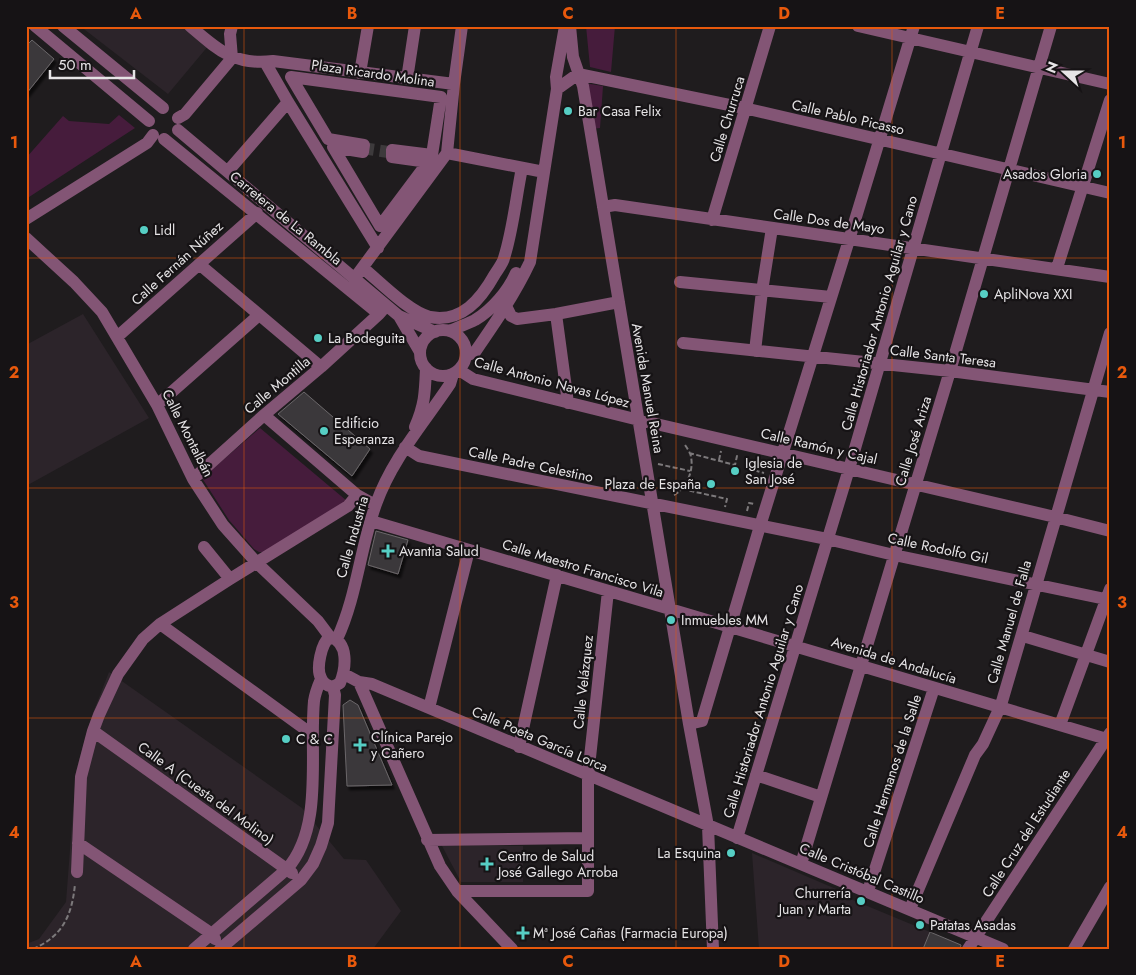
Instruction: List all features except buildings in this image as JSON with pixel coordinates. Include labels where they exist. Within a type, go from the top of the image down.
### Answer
[{"type":"street","points":[[35,26],[149,121]]},
{"type":"street","points":[[62,26],[163,108],[172,111],[178,124]]},
{"type":"street","points":[[190,26],[218,50],[232,58]]},
{"type":"street","points":[[26,219],[147,143],[159,137],[173,136],[185,114],[232,58],[230,34],[232,26]]},
{"type":"street","points":[[360,73],[368,26]]},
{"type":"street","points":[[407,79],[415,26]]},
{"type":"street","points":[[454,84],[462,26]]},
{"type":"street","points":[[534,232],[512,280],[496,302],[476,319],[450,331],[435,332],[425,340],[420,352],[422,363],[435,375],[447,376],[456,372],[466,356],[474,352],[506,306],[530,262],[557,89],[556,77],[564,26]]},
{"type":"street","name":"Avenida Manuel Reina","points":[[570,26],[574,57],[582,86],[603,207],[689,724],[708,826],[713,949]]},
{"type":"street","name":"Calle Churruca","points":[[712,220],[770,26]]},
{"type":"street","points":[[858,26],[912,33],[971,52],[1110,84]]},
{"type":"street","name":"Calle Historiador Antonio Aguilar y Cano","points":[[737,838],[849,468],[978,26]]},
{"type":"street","name":"Calle José Ariza","points":[[801,864],[1010,170],[1051,26]]},
{"type":"street","points":[[689,724],[702,721],[912,33]]},
{"type":"street","name":"Plaza Ricardo Molina","points":[[232,58],[265,62],[273,61],[454,84],[445,157]]},
{"type":"street","points":[[265,62],[378,248]]},
{"type":"street","points":[[557,89],[578,74]]},
{"type":"street","name":"Calle Pablo Picasso","points":[[578,74],[744,108],[1110,193]]},
{"type":"street","name":"Plaza Ricardo Molina","points":[[291,77],[441,97],[432,155],[392,150],[392,156],[428,162],[380,226],[333,147],[363,152],[364,145],[328,139],[291,77]]},
{"type":"street","points":[[1057,268],[1110,100]]},
{"type":"street","points":[[228,171],[288,102]]},
{"type":"street","points":[[159,137],[150,131],[149,121],[154,112],[163,108]]},
{"type":"street","name":"Carretera de La Rambla","points":[[178,124],[228,171],[354,279],[383,310]]},
{"type":"street","name":"Carretera de La Rambla","points":[[159,137],[383,310],[435,332]]},
{"type":"street","points":[[316,148],[325,143],[362,148]]},
{"type":"street","points":[[395,153],[445,157],[544,172]]},
{"type":"street","points":[[354,279],[445,157]]},
{"type":"street","points":[[363,268],[411,308],[430,317],[450,317],[464,312],[488,288],[504,259],[522,168]]},
{"type":"street","name":"Calle Dos de Mayo","points":[[603,207],[615,205],[1110,277]]},
{"type":"street","name":"Calle Fernán Núñez","points":[[118,337],[257,213]]},
{"type":"street","points":[[755,351],[772,228]]},
{"type":"street","name":"Calle Montalbán","points":[[26,238],[95,303],[118,337],[157,405],[193,479],[223,525],[256,562],[318,620],[333,638]]},
{"type":"street","points":[[199,264],[321,367]]},
{"type":"street","points":[[680,282],[831,297]]},
{"type":"street","points":[[506,306],[512,316],[517,318],[556,314],[618,302]]},
{"type":"street","name":"Calle Montilla","points":[[193,479],[383,310]]},
{"type":"street","points":[[556,314],[568,403]]},
{"type":"street","points":[[157,405],[259,315]]},
{"type":"street","name":"Carretera de La Rambla","points":[[399,316],[420,352]]},
{"type":"street","points":[[450,331],[461,338],[466,350],[466,356]]},
{"type":"street","name":"Calle Manuel de Falla","points":[[910,909],[975,755],[983,744],[999,708],[1023,636],[1055,517],[1110,333]]},
{"type":"street","name":"Calle Santa Teresa","points":[[683,344],[950,371],[1110,392]]},
{"type":"street","name":"Calle Industria","points":[[194,949],[287,869],[295,860],[302,847],[310,822],[314,699],[321,679],[319,672],[324,640],[333,638],[344,623],[375,505],[384,483],[405,447],[421,413],[426,395],[426,368]]},
{"type":"street","name":"Calle Antonio Navas López","points":[[456,372],[473,379],[639,420]]},
{"type":"street","name":"Calle Industria","points":[[405,447],[450,384],[456,372]]},
{"type":"street","points":[[264,415],[357,495],[375,505]]},
{"type":"street","name":"Calle Ramón y Cajal","points":[[639,420],[1110,531]]},
{"type":"street","name":"Calle Padre Celestino","points":[[405,447],[419,456],[653,504]]},
{"type":"street","points":[[77,872],[81,777],[93,730],[118,674],[143,639],[160,624],[348,506],[357,495]]},
{"type":"street","points":[[653,504],[760,526]]},
{"type":"street","name":"Calle Maestro Francisco Vila","points":[[371,521],[670,610]]},
{"type":"street","name":"Calle Rodolfo Gil","points":[[760,526],[1036,584],[1108,596]]},
{"type":"street","points":[[204,547],[230,579]]},
{"type":"street","points":[[429,708],[469,550]]},
{"type":"street","points":[[519,746],[557,575]]},
{"type":"street","name":"Calle Velázquez","points":[[457,891],[588,891],[588,776],[608,591]]},
{"type":"street","points":[[1060,725],[1084,654],[1108,596]]},
{"type":"street","name":"Avenida de Andalucía","points":[[670,610],[999,708],[1109,737]]},
{"type":"street","points":[[160,624],[313,735]]},
{"type":"street","points":[[1023,636],[1110,662]]},
{"type":"street","points":[[321,679],[326,685],[334,687],[340,683],[344,674],[342,646],[333,638]]},
{"type":"street","name":"Calle Poeta García Lorca","points":[[344,674],[359,682],[372,684],[708,826]]},
{"type":"street","points":[[359,682],[440,866],[457,891],[512,949]]},
{"type":"street","points":[[78,843],[212,934],[221,948],[300,880],[313,864],[321,846],[328,823],[333,759],[334,687]]},
{"type":"street","name":"Calle Hermanos de la Salle","points":[[868,892],[934,688]]},
{"type":"street","name":"Calle A (Cuesta del Molino)","points":[[93,730],[300,880]]},
{"type":"street","name":"Calle Cruz del Estudiante","points":[[968,949],[1109,737]]},
{"type":"street","points":[[756,776],[821,797]]},
{"type":"street","name":"Calle Cristóbal Castillo","points":[[708,826],[1003,949]]},
{"type":"street","points":[[427,840],[587,838]]},
{"type":"street","points":[[1074,949],[1110,887]]},
{"type":"path","points":[[672,496],[684,487],[690,471],[691,457],[675,428]]},
{"type":"path","points":[[689,453],[734,465],[736,456],[743,457]]},
{"type":"path","points":[[750,458],[757,460],[757,471],[776,475]]},
{"type":"path","points":[[646,461],[690,471]]},
{"type":"path","points":[[682,489],[727,499],[725,508],[732,510]]},
{"type":"path","points":[[740,511],[747,512],[750,503],[766,507]]},
{"type":"path","points":[[33,949],[46,943],[61,928],[73,904],[77,872]]},
{"type":"shaded area","points":[[80,26],[200,26],[214,39],[168,94]]},
{"type":"shaded area","points":[[586,26],[615,26],[611,72],[590,67]]},
{"type":"shaded area","points":[[584,83],[603,86],[600,128],[591,129]]},
{"type":"shaded area","points":[[119,115],[135,128],[26,199],[26,158],[63,116],[69,121],[109,124]]},
{"type":"shaded area","points":[[83,314],[149,418],[26,486],[26,345]]},
{"type":"shaded area","points":[[260,428],[347,501],[265,552],[259,552],[254,549],[229,520],[202,478]]},
{"type":"shaded area","points":[[109,672],[302,808],[344,859],[366,860],[401,911],[373,949],[26,949],[26,944],[39,939],[66,902],[76,771],[91,718]]},
{"type":"shaded area","name":"Centro de Salud José Gallego Arroba","points":[[441,844],[523,846],[523,882],[461,882]]},
{"type":"shaded area","points":[[752,853],[850,895],[848,898],[930,932],[923,949],[759,949]]},
{"type":"tunnel","points":[[362,148],[395,153]]},
{"type":"place","name":"Bar Casa Felix","points":[[568,111]]},
{"type":"place","name":"Asados Gloria","points":[[1097,174]]},
{"type":"place","name":"Lidl","points":[[144,230]]},
{"type":"place","name":"ApliNova XXI","points":[[984,294]]},
{"type":"place","name":"La Bodeguita","points":[[318,338]]},
{"type":"place","name":"Edificio Esperanza","points":[[324,431]]},
{"type":"place","name":"Iglesia de San José","points":[[735,471]]},
{"type":"place","name":"Plaza de España","points":[[711,484]]},
{"type":"place","name":"Avantia Salud","points":[[388,551]]},
{"type":"place","name":"Inmuebles MM","points":[[671,620]]},
{"type":"place","name":"C & C","points":[[286,739]]},
{"type":"place","name":"Clínica Parejo y Cañero","points":[[360,745]]},
{"type":"place","name":"La Esquina","points":[[731,853]]},
{"type":"place","name":"Centro de Salud José Gallego Arroba","points":[[487,864]]},
{"type":"place","name":"Churrería Juan y Marta","points":[[861,901]]},
{"type":"place","name":"Patatas Asadas","points":[[920,925]]},
{"type":"place","name":"Mª José Cañas (Farmacia Europa)","points":[[523,933]]}]
